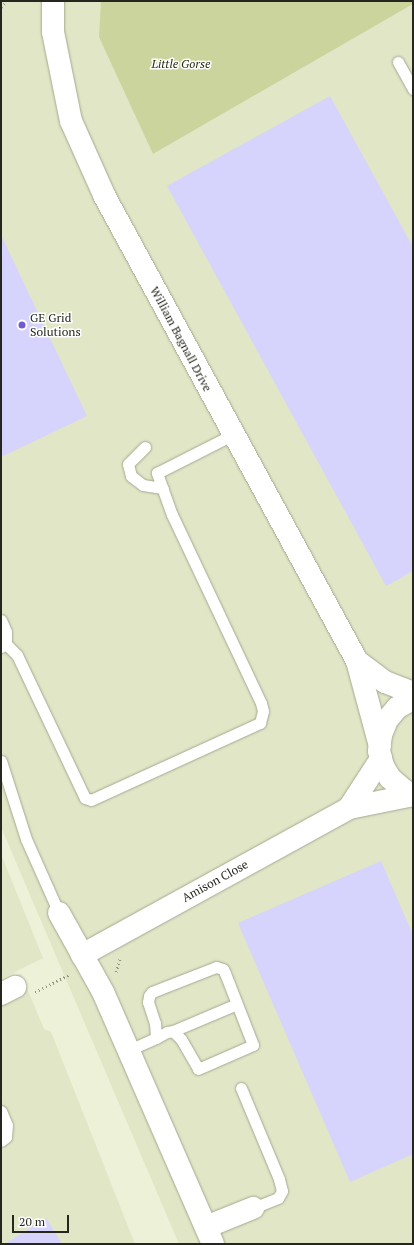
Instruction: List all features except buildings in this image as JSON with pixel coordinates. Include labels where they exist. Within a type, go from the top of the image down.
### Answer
[{"type":"street","name":"William Bagnall Drive","points":[[53,1],[53,32],[71,121],[105,197],[232,435],[357,661],[380,752],[390,778],[405,791],[413,794]]},
{"type":"street","name":"William Bagnall Drive","points":[[357,661],[385,682],[413,693]]},
{"type":"street","points":[[380,752],[381,735],[387,720],[397,708],[413,699]]},
{"type":"street","name":"Amison Close","points":[[348,808],[380,752]]},
{"type":"street","name":"Amison Close","points":[[78,963],[348,808],[413,794]]},
{"type":"street","points":[[59,913],[78,963],[129,1050],[209,1236],[253,1208]]},
{"type":"lane","points":[[398,62],[413,89]]},
{"type":"lane","points":[[1,620],[6,632],[3,646],[17,655],[85,798],[91,800],[260,723],[263,711],[261,703],[192,558],[157,473],[232,435]]},
{"type":"lane","points":[[144,447],[128,464],[130,476],[143,485],[163,488]]},
{"type":"lane","points":[[1,760],[26,839],[59,913]]},
{"type":"lane","points":[[156,1038],[155,1023],[148,1002],[152,992],[216,967],[223,969],[253,1045],[204,1068],[198,1069],[182,1039],[174,1031]]},
{"type":"lane","points":[[129,1050],[237,1004]]},
{"type":"lane","points":[[241,1088],[279,1179],[282,1191],[278,1198],[253,1208]]},
{"type":"lane","points":[[1,1110],[7,1125],[6,1137],[1,1140]]},
{"type":"path","points":[[1,7],[7,1]]},
{"type":"path","points":[[117,976],[116,968],[122,952]]},
{"type":"path","points":[[8,991],[26,996],[78,963]]},
{"type":"shaded area","points":[[1,1],[101,1],[153,154],[413,4],[413,1244],[179,1244],[1,827]]},
{"type":"shaded area","points":[[1,854],[43,958],[1,979]]},
{"type":"shaded area","points":[[21,974],[44,1029],[51,1032],[135,1244],[1,1244],[1,984]]},
{"type":"green space","name":"Little Gorse","points":[[101,1],[413,1],[413,4],[153,154],[99,37]]},
{"type":"place","name":"GE Grid Solutions","points":[[22,325]]}]
